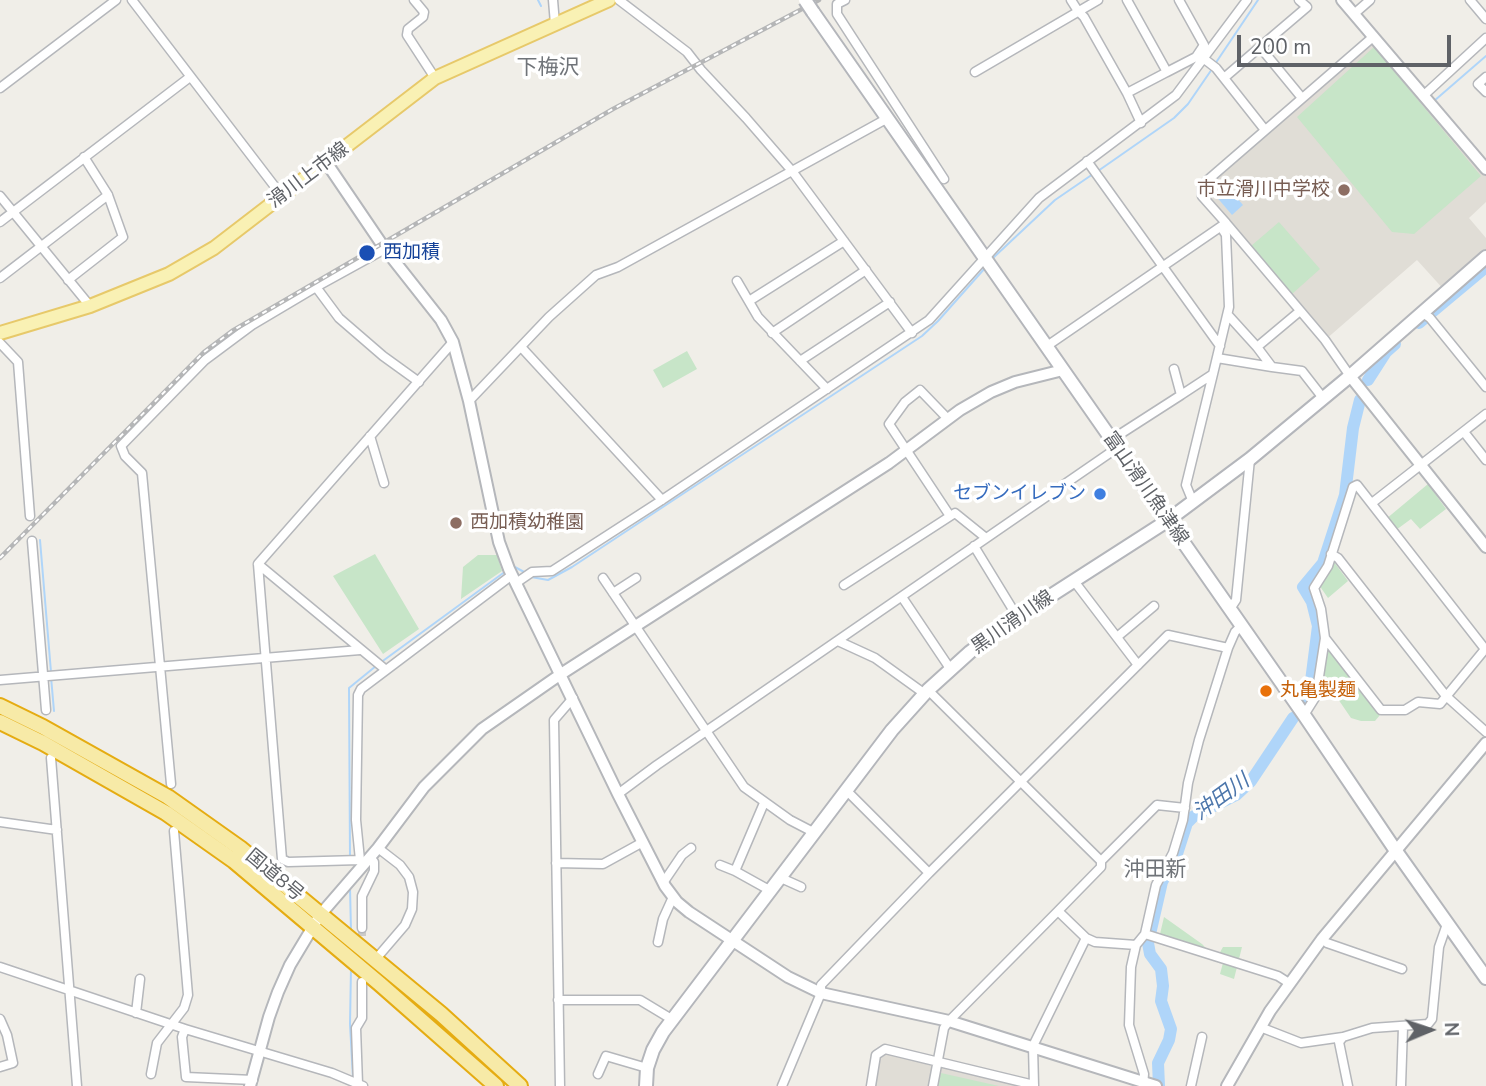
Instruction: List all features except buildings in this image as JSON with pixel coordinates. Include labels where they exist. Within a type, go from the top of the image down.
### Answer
[{"type":"highway","name":"国道8号","points":[[0,706],[168,797],[240,848],[496,1086]]},
{"type":"highway","name":"国道8号","points":[[0,722],[43,743],[166,813],[375,960],[441,1014],[520,1086]]},
{"type":"main road","name":"滑川上市線","points":[[0,333],[90,306],[149,283],[200,256],[435,78],[595,3],[609,0]]},
{"type":"main road","name":"富山滑川魚津線","points":[[805,0],[1486,978]]},
{"type":"main road","name":"黒川滑川線","points":[[646,1086],[647,1068],[653,1050],[673,1020],[892,730],[927,692],[970,652],[1167,521],[1250,459],[1422,312],[1483,264]]},
{"type":"street","points":[[0,88],[116,0]]},
{"type":"street","points":[[132,0],[282,196]]},
{"type":"street","points":[[414,0],[424,12],[423,17],[408,29],[407,35],[435,78]]},
{"type":"street","points":[[553,0],[555,24]]},
{"type":"street","points":[[619,0],[687,52],[792,171],[912,332]]},
{"type":"street","points":[[845,0],[837,4],[837,14],[944,179]]},
{"type":"street","points":[[1071,0],[1078,12],[1084,16],[1128,93],[1141,123]]},
{"type":"street","points":[[975,72],[1098,0]]},
{"type":"street","points":[[1127,0],[1167,72]]},
{"type":"street","points":[[1128,93],[1196,57],[1204,45],[1179,0]]},
{"type":"street","points":[[364,860],[356,820],[358,695],[361,689],[514,579],[532,572],[552,571],[929,320],[1039,198],[1176,95],[1247,0]]},
{"type":"street","points":[[1299,0],[1307,7]]},
{"type":"street","points":[[1224,78],[1314,0]]},
{"type":"street","points":[[1342,0],[1486,169]]},
{"type":"street","points":[[1354,14],[1370,0]]},
{"type":"street","points":[[1470,0],[1486,19]]},
{"type":"street","points":[[1373,37],[1202,185],[1202,196],[1224,225],[1325,340],[1350,376],[1486,547]]},
{"type":"street","points":[[1423,96],[1486,38]]},
{"type":"street","points":[[1260,47],[1302,98]]},
{"type":"street","points":[[1203,58],[1224,78],[1265,130]]},
{"type":"street","points":[[0,222],[190,77]]},
{"type":"street","points":[[1486,77],[1478,84],[1486,92]]},
{"type":"street","points":[[470,401],[549,317],[596,275],[618,267],[888,118]]},
{"type":"street","points":[[68,280],[123,237],[108,195],[84,158]]},
{"type":"street","points":[[1087,161],[1220,346]]},
{"type":"street","points":[[326,162],[385,249],[441,320],[453,342],[470,401],[499,541],[514,579],[618,794],[663,883],[673,897],[689,912],[788,978],[821,993],[949,1021],[1156,1086]]},
{"type":"street","points":[[0,278],[108,195]]},
{"type":"street","points":[[0,196],[90,306]]},
{"type":"street","points":[[1046,346],[1224,225]]},
{"type":"street","points":[[1193,502],[1186,485],[1228,314],[1224,225]]},
{"type":"street","points":[[749,301],[844,241]]},
{"type":"street","points":[[171,784],[142,472],[125,456],[121,446],[213,354],[277,309],[385,249]]},
{"type":"street","points":[[772,332],[866,270]]},
{"type":"street","points":[[737,281],[758,317],[827,389]]},
{"type":"street","points":[[316,287],[339,318],[383,356],[419,382]]},
{"type":"street","points":[[800,361],[890,302]]},
{"type":"street","points":[[1256,347],[1300,311]]},
{"type":"street","points":[[1422,312],[1430,318],[1486,387]]},
{"type":"street","points":[[1228,314],[1272,367]]},
{"type":"street","points":[[362,928],[362,896],[374,870],[374,862],[288,862],[282,859],[258,564],[453,342]]},
{"type":"street","points":[[0,343],[18,362],[30,516]]},
{"type":"street","points":[[522,348],[662,500]]},
{"type":"street","points":[[1217,358],[1302,371],[1323,398]]},
{"type":"street","points":[[1174,369],[1181,395]]},
{"type":"street","points":[[185,1029],[182,1037],[187,1082],[252,1083],[278,992],[290,965],[316,921],[364,860],[378,848],[424,787],[482,729],[561,674],[991,392],[1015,382],[1063,370]]},
{"type":"street","points":[[618,794],[986,538],[1213,374]]},
{"type":"street","points":[[948,419],[920,390],[905,402],[889,424],[950,516]]},
{"type":"street","points":[[1372,503],[1486,414]]},
{"type":"street","points":[[1464,432],[1486,460]]},
{"type":"street","points":[[370,436],[384,483]]},
{"type":"street","points":[[1230,609],[1236,600],[1250,459]]},
{"type":"street","points":[[1304,715],[1316,696],[1325,638],[1321,609],[1314,588],[1328,566],[1353,487],[1357,485],[1485,649],[1440,704],[1418,702],[1405,710],[1381,710],[1325,638]]},
{"type":"street","points":[[844,585],[955,513],[986,538]]},
{"type":"street","points":[[32,541],[46,710]]},
{"type":"street","points":[[974,546],[1018,618]]},
{"type":"street","points":[[1331,554],[1338,558],[1446,696],[1486,732]]},
{"type":"street","points":[[258,564],[386,670]]},
{"type":"street","points":[[603,578],[744,787],[764,803],[815,834]]},
{"type":"street","points":[[613,593],[636,578]]},
{"type":"street","points":[[1074,581],[1138,665]]},
{"type":"street","points":[[902,597],[951,670]]},
{"type":"street","points":[[1117,637],[1154,606]]},
{"type":"street","points":[[1144,1084],[1129,1025],[1130,967],[1136,945],[1145,934],[1156,885],[1173,853],[1199,740],[1228,648],[1234,632],[1242,625]]},
{"type":"street","points":[[782,1086],[821,993],[821,985],[929,873],[1168,635],[1228,648]]},
{"type":"street","points":[[838,641],[875,658],[927,692],[1101,861]]},
{"type":"street","points":[[0,680],[360,650]]},
{"type":"street","points":[[560,1086],[554,720],[573,698]]},
{"type":"street","points":[[1227,1086],[1260,1027],[1322,939],[1486,743]]},
{"type":"street","points":[[51,758],[77,1086]]},
{"type":"street","points":[[846,791],[929,873]]},
{"type":"street","points":[[735,871],[764,803]]},
{"type":"street","points":[[933,1086],[944,1028],[949,1021],[1101,867],[1101,861],[1157,805],[1185,808]]},
{"type":"street","points":[[0,822],[57,830]]},
{"type":"street","points":[[151,1074],[157,1043],[184,1008],[188,995],[174,831]]},
{"type":"street","points":[[556,863],[603,864],[643,842]]},
{"type":"street","points":[[375,960],[405,925],[412,909],[413,892],[409,877],[400,865],[378,848]]},
{"type":"street","points":[[663,883],[682,855],[691,848]]},
{"type":"street","points":[[720,865],[771,891]]},
{"type":"street","points":[[781,878],[801,887]]},
{"type":"street","points":[[658,942],[663,919],[673,897]]},
{"type":"street","points":[[1058,911],[1086,938],[1095,942],[1136,945]]},
{"type":"street","points":[[1260,1027],[1301,1043],[1343,1037],[1372,1028],[1428,1024],[1432,1019],[1438,947],[1447,924]]},
{"type":"street","points":[[1145,934],[1278,976],[1289,983]]},
{"type":"street","points":[[871,1086],[876,1055],[885,1049],[1034,1086],[1033,1046],[1086,938]]},
{"type":"street","points":[[1322,939],[1402,969]]},
{"type":"street","points":[[0,967],[360,1085],[356,1028],[362,1018],[362,982]]},
{"type":"street","points":[[136,1013],[140,979]]},
{"type":"street","points":[[558,1000],[640,1000],[673,1020]]},
{"type":"street","points":[[0,1019],[7,1035],[13,1063],[0,1067]]},
{"type":"street","points":[[1401,1086],[1403,1027]]},
{"type":"street","points":[[1191,1086],[1202,1037]]},
{"type":"street","points":[[1343,1037],[1339,1042],[1348,1086]]},
{"type":"street","points":[[598,1074],[606,1056],[647,1068]]},
{"type":"shaded area","name":"市立滑川中学校","points":[[1373,37],[1486,169],[1486,202],[1469,218],[1486,238],[1486,257],[1446,292],[1417,260],[1325,340],[1202,196],[1202,185]]},
{"type":"shaded area","points":[[885,1052],[1028,1086],[874,1086],[879,1056]]},
{"type":"green space","points":[[1374,47],[1481,176],[1414,234],[1392,232],[1297,117]]},
{"type":"green space","points":[[1279,222],[1320,269],[1292,294],[1251,246]]},
{"type":"green space","points":[[687,351],[697,369],[663,388],[653,370]]},
{"type":"green space","points":[[1428,484],[1446,509],[1420,529],[1411,519],[1396,530],[1386,519]]},
{"type":"green space","points":[[375,554],[419,629],[383,654],[333,576]]},
{"type":"green space","points":[[478,555],[497,555],[502,571],[461,599],[463,567]]},
{"type":"green space","points":[[1334,562],[1348,581],[1328,598],[1319,585]]},
{"type":"green space","points":[[1326,648],[1330,648],[1380,715],[1375,721],[1351,718],[1338,699],[1320,692]]},
{"type":"green space","points":[[1164,917],[1202,944],[1207,949],[1160,934]]},
{"type":"green space","points":[[1223,947],[1242,947],[1234,979],[1220,974],[1223,963],[1219,954]]},
{"type":"green space","points":[[941,1073],[999,1086],[938,1086]]},
{"type":"water","points":[[1226,185],[1243,205],[1232,215],[1215,195]]},
{"type":"waterway","points":[[538,0],[541,6]]},
{"type":"waterway","points":[[1215,64],[1258,0]]},
{"type":"waterway","points":[[1434,101],[1486,56]]},
{"type":"waterway","points":[[1098,171],[1174,118],[1188,104],[1212,69]]},
{"type":"waterway","points":[[993,258],[1055,200],[1093,174]]},
{"type":"waterway","name":"沖田川","points":[[1419,323],[1486,267]]},
{"type":"waterway","points":[[531,577],[548,580],[572,567],[922,336],[985,268]]},
{"type":"waterway","name":"沖田川","points":[[1368,380],[1386,352],[1395,344]]},
{"type":"waterway","name":"沖田川","points":[[1305,703],[1310,689],[1318,626],[1312,602],[1303,587],[1323,563],[1345,495],[1353,428],[1360,400]]},
{"type":"waterway","points":[[40,540],[51,672]]},
{"type":"waterway","points":[[513,566],[526,573]]},
{"type":"waterway","points":[[380,663],[506,571]]},
{"type":"waterway","points":[[350,858],[349,688],[376,666]]},
{"type":"waterway","points":[[51,677],[54,711]]},
{"type":"waterway","name":"沖田川","points":[[1159,1086],[1158,1063],[1171,1029],[1161,1001],[1161,969],[1150,954],[1148,943],[1162,882],[1177,854],[1187,823],[1194,816],[1236,795],[1251,781],[1293,718]]},
{"type":"waterway","points":[[350,888],[351,931]]},
{"type":"waterway","points":[[351,968],[353,1078]]},
{"type":"tunnel","points":[[362,928],[362,970]]},
{"type":"railway","points":[[0,558],[204,352],[232,331],[613,109],[819,0]]},
{"type":"place","name":"市立滑川中学校","points":[[1344,190]]},
{"type":"place","name":"西加積","points":[[367,253]]},
{"type":"place","name":"セブンイレブン","points":[[1100,494]]},
{"type":"place","name":"西加積幼稚園","points":[[456,523]]},
{"type":"place","name":"丸亀製麺","points":[[1266,691]]},
{"type":"district","name":"下梅沢","points":[[548,69]]},
{"type":"district","name":"沖田新","points":[[1155,871]]}]
